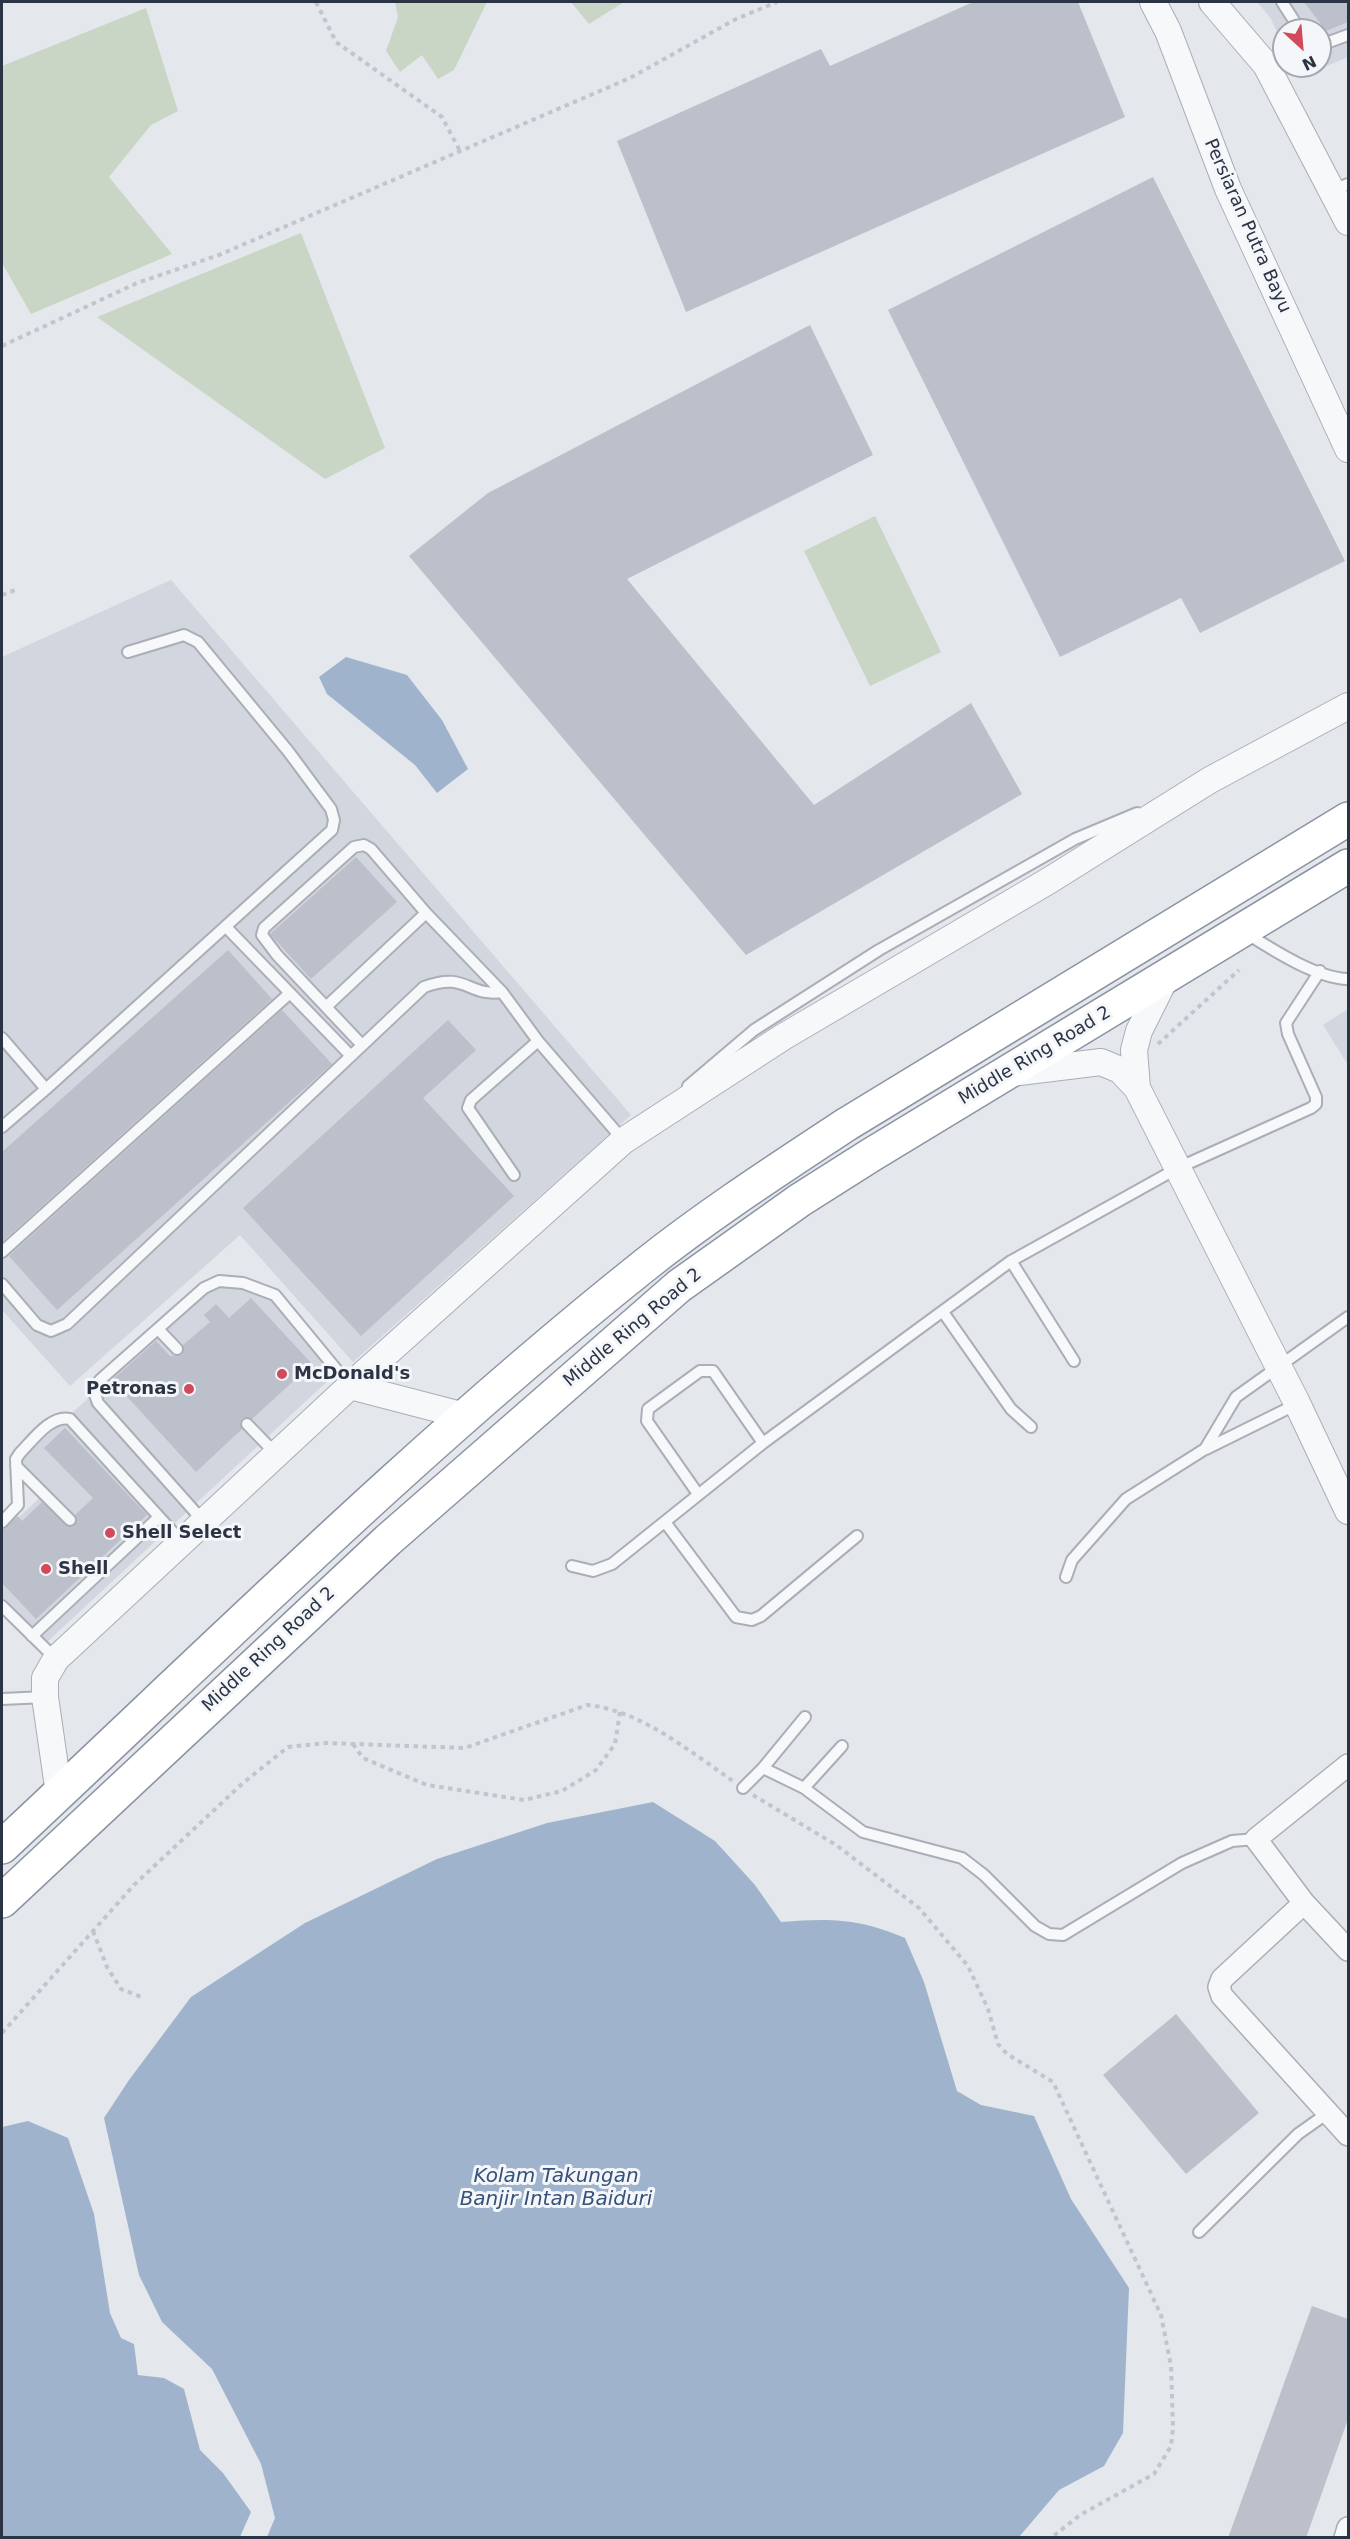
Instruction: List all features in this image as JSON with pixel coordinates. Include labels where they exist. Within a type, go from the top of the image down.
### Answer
[{"type":"highway","name":"Middle Ring Road 2","points":[[2,1847],[465,1416],[647,1264],[847,1124],[1348,819]]},
{"type":"highway","name":"Middle Ring Road 2","points":[[2,1901],[388,1540],[679,1286],[800,1200],[1348,866]]},
{"type":"street","name":"Persiaran Putra Bayu","points":[[1153,2],[1168,31],[1228,189],[1348,449]]},
{"type":"street","points":[[1212,2],[1266,65],[1341,187],[1348,222]]},
{"type":"street","points":[[59,1794],[45,1697],[45,1678],[56,1659],[350,1386],[623,1141],[783,1037],[1050,880],[1210,780],[1348,706]]},
{"type":"street","points":[[1137,1088],[1134,1050],[1139,1031],[1166,977]]},
{"type":"street","points":[[1006,1074],[1101,1062],[1119,1070],[1137,1088],[1298,1403],[1348,1511]]},
{"type":"street","points":[[350,1386],[465,1416]]},
{"type":"street","points":[[1348,1765],[1256,1839],[1304,1903],[1348,1950]]},
{"type":"street","points":[[1304,1903],[1222,1979],[1219,1987],[1222,1996],[1348,2134]]},
{"type":"street","points":[[1345,2538],[1348,2528]]},
{"type":"lane","points":[[1282,2],[1292,18]]},
{"type":"lane","points":[[1332,41],[1348,35]]},
{"type":"lane","points":[[2,1127],[332,830],[334,820],[331,809],[288,751],[198,642],[184,635],[128,652]]},
{"type":"lane","points":[[362,1045],[264,941],[264,928],[354,847],[364,845],[371,849],[426,913],[502,992],[538,1041],[623,1141]]},
{"type":"lane","points":[[327,1006],[426,913]]},
{"type":"lane","points":[[226,927],[351,1056]]},
{"type":"lane","points":[[1243,930],[1274,951],[1331,977],[1348,979]]},
{"type":"lane","points":[[572,1566],[593,1571],[604,1569],[763,1443],[1011,1261],[1178,1168],[1316,1104],[1316,1097],[1288,1034],[1286,1023],[1320,971]]},
{"type":"lane","points":[[2,1284],[37,1325],[51,1331],[67,1324],[424,987],[444,980],[459,981],[489,994],[502,992]]},
{"type":"lane","points":[[2,1252],[291,993]]},
{"type":"lane","points":[[2,1038],[46,1089]]},
{"type":"lane","points":[[514,1175],[468,1108],[471,1100],[538,1041]]},
{"type":"lane","points":[[1011,1261],[1074,1361]]},
{"type":"lane","points":[[205,1523],[98,1403],[94,1392],[99,1380],[204,1288],[219,1281],[243,1283],[275,1296],[350,1386]]},
{"type":"lane","points":[[943,1312],[1011,1409],[1031,1427]]},
{"type":"lane","points":[[1205,1449],[1236,1397],[1348,1317]]},
{"type":"lane","points":[[158,1329],[177,1349]]},
{"type":"lane","points":[[698,1494],[647,1421],[648,1409],[700,1371],[708,1369],[713,1371],[763,1443]]},
{"type":"lane","points":[[1066,1576],[1072,1560],[1126,1499],[1205,1449],[1298,1403]]},
{"type":"lane","points":[[2,1522],[18,1505],[16,1466],[20,1453],[54,1420],[63,1417],[70,1419],[182,1542]]},
{"type":"lane","points":[[247,1424],[277,1456]]},
{"type":"lane","points":[[16,1466],[70,1520]]},
{"type":"lane","points":[[32,1636],[108,1558],[159,1516]]},
{"type":"lane","points":[[665,1522],[736,1617],[744,1620],[761,1616],[856,1536]]},
{"type":"lane","points":[[2,1606],[56,1659]]},
{"type":"lane","points":[[2,1699],[45,1697]]},
{"type":"lane","points":[[743,1788],[763,1768],[804,1717]]},
{"type":"lane","points":[[804,1788],[842,1746]]},
{"type":"lane","points":[[763,1768],[804,1788],[863,1832],[962,1858],[984,1875],[1035,1926],[1049,1934],[1063,1935],[1182,1863],[1232,1841],[1256,1839]]},
{"type":"lane","points":[[1199,2232],[1298,2134],[1329,2112]]},
{"type":"path","points":[[316,2],[336,42],[442,117],[460,151]]},
{"type":"path","points":[[2,346],[137,283],[219,255],[630,78],[736,19],[777,2]]},
{"type":"path","points":[[2,595],[15,590]]},
{"type":"path","points":[[1134,1050],[1160,1044],[1239,970]]},
{"type":"path","points":[[2,2033],[134,1885],[243,1783],[288,1747],[326,1743],[465,1748],[588,1705],[609,1707],[620,1712],[684,1748],[743,1788],[836,1845],[919,1908],[968,1966],[988,2009],[998,2044],[1006,2054],[1053,2082],[1161,2314],[1171,2366],[1171,2446],[1154,2474],[1080,2516],[1051,2538]]},
{"type":"path","points":[[353,1744],[363,1758],[427,1785],[524,1800],[562,1791],[596,1770],[615,1744],[620,1712]]},
{"type":"path","points":[[93,1931],[107,1967],[121,1989],[144,1998]]},
{"type":"shaded area","points":[[1257,2],[1348,2],[1348,57],[1332,64],[1332,18],[1272,18],[1272,21]]},
{"type":"shaded area","points":[[171,580],[631,1115],[353,1362],[240,1235],[70,1386],[2,1310],[2,657]]},
{"type":"shaded area","points":[[1348,1009],[1348,1065],[1323,1025]]},
{"type":"shaded area","points":[[220,1287],[241,1288],[272,1300],[334,1375],[46,1643],[2,1599],[2,1533],[48,1490],[22,1464],[22,1458],[205,1293]]},
{"type":"green space","points":[[395,2],[487,2],[454,70],[438,79],[422,55],[400,72],[386,51],[398,17]]},
{"type":"green space","points":[[571,2],[624,2],[589,24]]},
{"type":"green space","points":[[146,8],[178,111],[151,125],[109,177],[172,254],[31,314],[2,263],[2,66]]},
{"type":"green space","points":[[301,233],[385,448],[325,479],[97,317]]},
{"type":"green space","points":[[875,516],[941,652],[870,686],[804,551]]},
{"type":"water","points":[[346,657],[407,675],[442,720],[468,769],[437,793],[415,765],[327,694],[319,677]]},
{"type":"water","name":"Kolam Takungan Banjir Intan Baiduri","points":[[653,1802],[715,1841],[755,1885],[781,1922],[844,1921],[888,1931],[905,1938],[924,1982],[957,2091],[981,2105],[1034,2116],[1071,2199],[1129,2288],[1123,2433],[1104,2466],[1059,2490],[1019,2537],[267,2537],[275,2518],[261,2464],[212,2369],[162,2322],[139,2275],[104,2118],[129,2080],[191,1997],[305,1923],[437,1859],[547,1823]]},
{"type":"water","points":[[28,2121],[68,2138],[94,2214],[110,2313],[121,2338],[134,2344],[138,2375],[164,2378],[184,2389],[200,2450],[223,2473],[251,2512],[240,2537],[2,2537],[2,2127]]},
{"type":"building","points":[[973,2],[1078,2],[1125,117],[686,312],[617,141],[821,49],[830,66]]},
{"type":"building","points":[[1304,2],[1348,2],[1348,22],[1332,29],[1332,18],[1316,18]]},
{"type":"building","points":[[1153,177],[1345,561],[1200,633],[1181,598],[1060,657],[888,310]]},
{"type":"building","points":[[810,325],[873,455],[627,579],[814,805],[971,703],[1022,794],[746,955],[409,556],[488,493]]},
{"type":"building","points":[[356,857],[397,902],[311,979],[270,934]]},
{"type":"building","points":[[228,950],[272,999],[2,1242],[2,1152]]},
{"type":"building","points":[[282,1010],[332,1064],[57,1310],[9,1256]]},
{"type":"building","points":[[448,1020],[476,1050],[423,1098],[514,1196],[361,1336],[243,1208]]},
{"type":"building","name":"Petronas","points":[[251,1298],[312,1364],[252,1419],[242,1418],[240,1423],[242,1429],[196,1472],[112,1380],[156,1341],[170,1356],[182,1355],[183,1345],[210,1322],[204,1315],[216,1304],[229,1318]]},
{"type":"building","name":"Shell","points":[[65,1428],[147,1515],[36,1619],[2,1583],[2,1529],[18,1516],[22,1521],[42,1502],[65,1525],[72,1527],[77,1521],[75,1515],[93,1498],[44,1448]]},
{"type":"building","points":[[1176,2014],[1259,2113],[1186,2174],[1103,2075]]},
{"type":"building","points":[[1312,2306],[1348,2319],[1348,2419],[1306,2538],[1228,2538]]},
{"type":"place","name":"McDonald's","points":[[282,1374]]},
{"type":"place","name":"Petronas","points":[[189,1389]]},
{"type":"place","name":"Shell Select","points":[[110,1533]]},
{"type":"place","name":"Shell","points":[[46,1569]]}]
